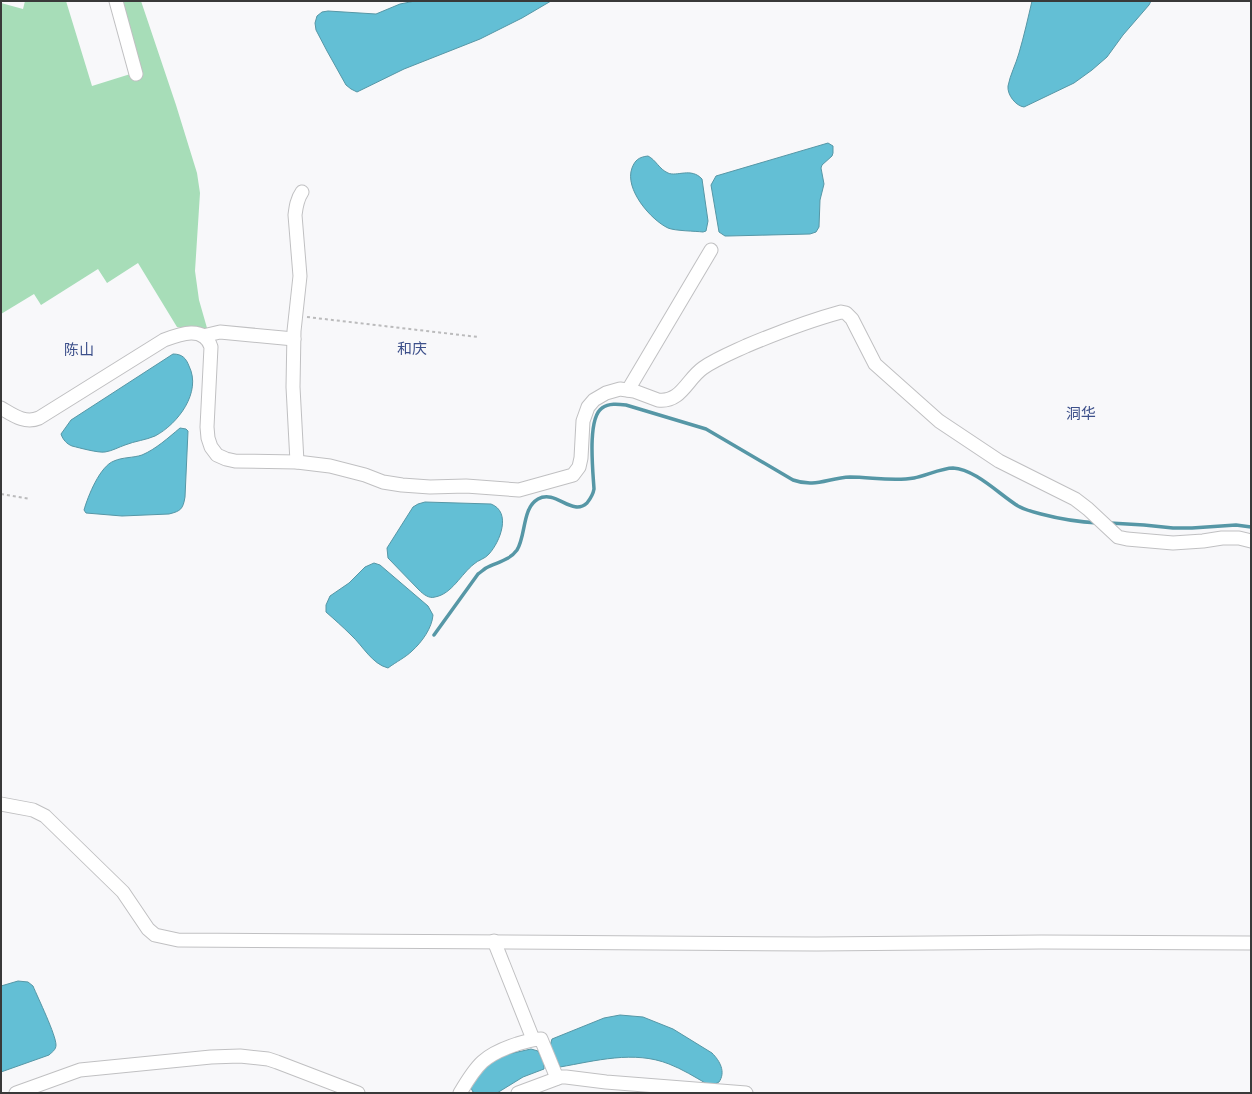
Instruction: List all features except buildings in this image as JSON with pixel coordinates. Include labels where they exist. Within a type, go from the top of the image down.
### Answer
[{"type":"street","points":[[116,1],[136,74]]},
{"type":"street","points":[[297,462],[293,387],[294,339],[300,276],[295,215],[296,205],[302,192]]},
{"type":"street","points":[[628,390],[711,250]]},
{"type":"street","points":[[203,336],[207,339],[211,347],[207,414],[208,438],[211,447],[218,455],[226,459],[297,462],[330,466],[365,475],[383,482],[402,485],[430,487],[466,486],[519,490],[573,475],[579,467],[581,458],[582,426],[588,407],[594,400],[606,392],[620,389],[663,401],[672,399],[683,390],[701,369],[721,357],[774,334],[841,312],[846,313],[852,320],[875,364],[938,421],[999,461],[1075,500],[1088,509],[1118,537],[1173,543],[1204,542],[1222,538],[1239,538],[1251,541]]},
{"type":"street","points":[[1,408],[20,419],[30,421],[35,420],[164,340],[180,334],[189,333],[203,336],[220,332],[294,339]]},
{"type":"street","points":[[1,804],[33,810],[45,816],[122,892],[148,929],[158,936],[185,940],[817,944],[1033,942],[1251,943]]},
{"type":"street","points":[[494,941],[533,1039]]},
{"type":"street","points":[[460,1093],[473,1070],[485,1059],[501,1049],[533,1039],[541,1039],[557,1078]]},
{"type":"street","points":[[16,1093],[80,1070],[211,1057],[240,1056],[268,1059],[358,1093]]},
{"type":"street","points":[[518,1093],[557,1078],[566,1077],[606,1082],[746,1093]]},
{"type":"path","points":[[296,316],[478,338]]},
{"type":"path","points":[[1,494],[30,499]]},
{"type":"green space","points":[[25,1],[66,1],[92,86],[140,71],[119,1],[141,1],[197,173],[200,193],[195,271],[199,300],[207,328],[206,330],[192,330],[177,327],[138,263],[107,283],[98,269],[41,305],[34,294],[1,314],[1,3],[23,9]]},
{"type":"water","points":[[415,1],[551,1],[522,18],[480,39],[404,69],[357,92],[351,89],[346,85],[316,30],[315,23],[317,16],[322,12],[328,11],[376,14],[400,4]]},
{"type":"water","points":[[1032,1],[1151,1],[1107,57],[1092,70],[1074,83],[1024,107],[1018,105],[1013,100],[1009,93],[1008,86],[1021,47]]},
{"type":"water","points":[[828,143],[833,146],[833,153],[821,168],[824,184],[820,200],[819,227],[816,232],[810,234],[725,236],[719,232],[711,185],[716,176]]},
{"type":"water","points":[[648,156],[668,173],[689,173],[698,175],[702,179],[708,221],[706,231],[685,231],[668,228],[661,224],[647,211],[635,194],[631,176],[634,163],[642,157]]},
{"type":"water","points":[[173,354],[183,357],[189,366],[192,376],[192,386],[186,406],[172,424],[164,431],[155,436],[105,452],[72,446],[64,440],[61,434],[71,420]]},
{"type":"water","points":[[180,428],[188,431],[185,497],[181,509],[169,514],[122,516],[86,513],[84,510],[95,482],[109,464],[117,460],[147,453]]},
{"type":"water","points":[[425,502],[491,504],[497,508],[501,514],[502,520],[500,535],[489,554],[469,568],[446,592],[433,597],[426,596],[421,592],[388,558],[387,548],[413,507]]},
{"type":"water","points":[[374,563],[380,565],[428,606],[433,615],[429,630],[419,643],[410,653],[388,668],[372,659],[351,635],[326,612],[326,605],[330,596],[349,583],[365,567]]},
{"type":"water","points":[[18,981],[28,982],[33,986],[53,1033],[56,1047],[49,1055],[1,1072],[1,986]]},
{"type":"water","points":[[620,1015],[643,1017],[673,1029],[712,1053],[722,1071],[719,1082],[713,1085],[707,1084],[669,1064],[642,1058],[614,1058],[560,1067],[550,1046],[552,1039],[604,1018]]},
{"type":"water","points":[[531,1049],[538,1051],[544,1063],[544,1069],[523,1077],[497,1093],[473,1092],[470,1086],[482,1067],[504,1055]]},
{"type":"waterway","points":[[434,635],[478,574],[486,568],[507,559],[514,554],[520,544],[527,515],[533,503],[538,499],[545,497],[551,497],[576,507],[587,503],[594,489],[592,459],[594,422],[597,414],[605,406],[617,404],[626,405],[706,429],[793,480],[801,482],[815,483],[850,477],[906,479],[944,469],[961,469],[987,483],[1018,506],[1026,510],[1062,519],[1098,523]]},
{"type":"waterway","points":[[1110,523],[1173,528],[1236,525],[1251,527]]},
{"type":"district","name":"和庆","points":[[412,349]]},
{"type":"district","name":"陈山","points":[[79,350]]},
{"type":"district","name":"洞华","points":[[1081,414]]}]
